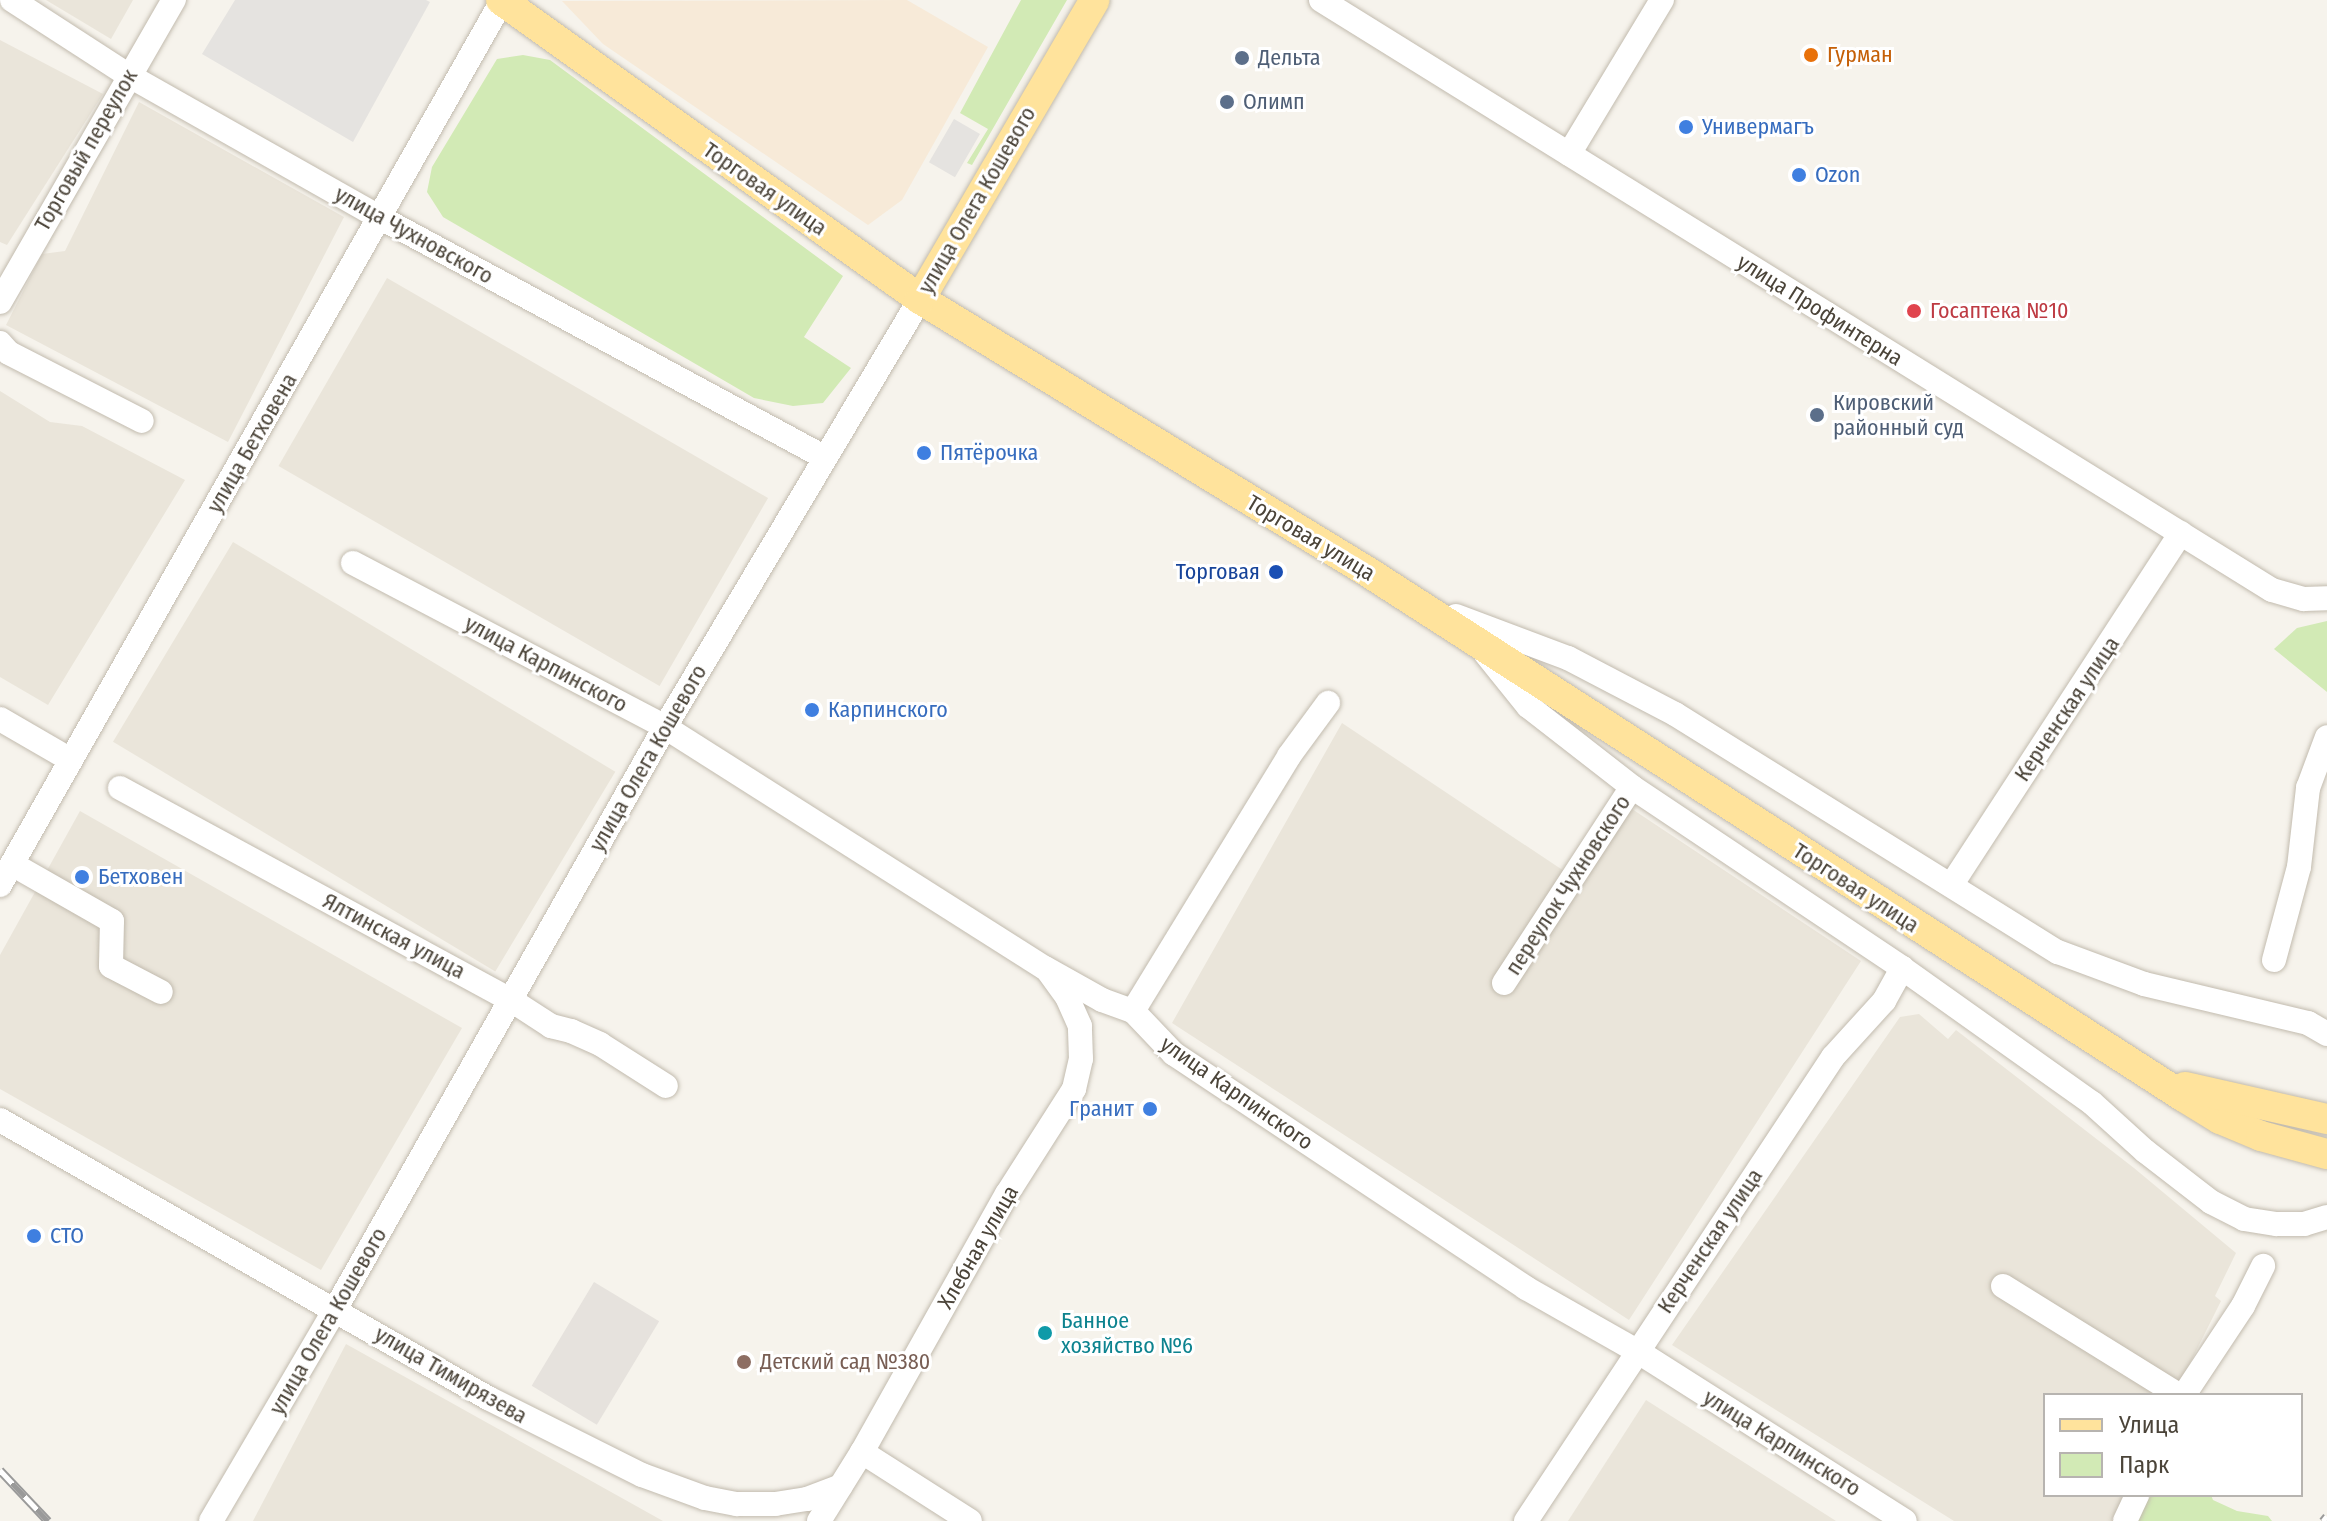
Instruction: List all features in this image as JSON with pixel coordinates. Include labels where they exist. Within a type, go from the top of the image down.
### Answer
[{"type":"main road","name":"Торговая улица","points":[[502,0],[920,299],[1391,587],[2220,1119],[2261,1136],[2327,1154]]},
{"type":"main road","name":"улица Олега Кошевого","points":[[920,299],[1095,0]]},
{"type":"main road","name":"Торговая улица","points":[[2131,1062],[2169,1082],[2199,1091],[2327,1119]]},
{"type":"street","name":"улица Чухновского","points":[[12,0],[128,75],[381,218],[824,457]]},
{"type":"street","name":"Торговый переулок","points":[[0,302],[128,75],[174,0]]},
{"type":"street","name":"улица Бетховена","points":[[0,885],[502,0]]},
{"type":"street","name":"улица Профинтерна","points":[[1321,0],[2272,590],[2304,599],[2327,598]]},
{"type":"street","points":[[1569,154],[1662,0]]},
{"type":"street","name":"улица Олега Кошевого","points":[[211,1521],[336,1308],[665,727],[920,299]]},
{"type":"street","points":[[0,343],[9,353],[142,421]]},
{"type":"street","name":"Керченская улица","points":[[1952,884],[2181,533]]},
{"type":"street","name":"улица Карпинского","points":[[353,563],[665,727],[1045,968],[1102,1000],[1133,1011],[1174,1054],[1526,1288],[1637,1351],[1905,1521]]},
{"type":"street","points":[[1391,587],[1490,631],[1568,658],[1647,699],[2058,952],[2144,984],[2308,1023],[2327,1034]]},
{"type":"street","points":[[1478,644],[1528,706],[1632,787],[1902,968],[2092,1103],[2145,1151],[2211,1202],[2244,1219],[2277,1224],[2304,1224],[2327,1217]]},
{"type":"street","points":[[1133,1011],[1289,756],[1328,703]]},
{"type":"street","points":[[0,719],[69,759]]},
{"type":"street","points":[[2274,960],[2299,867],[2308,788],[2327,737]]},
{"type":"street","name":"переулок Чухновского","points":[[1504,983],[1632,787]]},
{"type":"street","name":"Ялтинская улица","points":[[120,788],[511,1000],[551,1026],[600,1044],[666,1086]]},
{"type":"street","points":[[12,864],[112,921],[111,966],[161,992]]},
{"type":"street","name":"Хлебная улица","points":[[819,1521],[862,1452],[1007,1194],[1074,1089],[1081,1059],[1080,1026],[1067,997],[1045,968]]},
{"type":"street","name":"Керченская улица","points":[[1526,1521],[1833,1057],[1884,1001],[1902,968]]},
{"type":"street","name":"улица Тимирязева","points":[[0,1120],[558,1435],[642,1475],[705,1498],[737,1504],[775,1504],[807,1499],[841,1486]]},
{"type":"street","points":[[2182,1393],[2243,1306],[2263,1266]]},
{"type":"street","points":[[2003,1286],[2178,1393]]},
{"type":"street","points":[[862,1452],[970,1521]]},
{"type":"street","points":[[2125,1521],[2136,1497]]},
{"type":"shaded area","points":[[46,0],[133,0],[111,39]]},
{"type":"shaded area","points":[[235,0],[430,2],[353,142],[202,54]]},
{"type":"shaded area","points":[[907,0],[988,47],[902,200],[868,225],[603,44],[562,1]]},
{"type":"shaded area","points":[[0,40],[103,94],[7,245],[0,242]]},
{"type":"shaded area","points":[[139,102],[344,217],[228,442],[6,325],[42,254],[65,251]]},
{"type":"shaded area","points":[[954,119],[980,134],[955,177],[929,162]]},
{"type":"shaded area","points":[[387,278],[768,498],[660,686],[278,466]]},
{"type":"shaded area","points":[[0,391],[50,422],[82,426],[185,480],[48,705],[0,677]]},
{"type":"shaded area","points":[[233,542],[615,772],[495,971],[113,742]]},
{"type":"shaded area","points":[[1342,723],[1567,873],[1632,809],[1861,961],[1629,1320],[1172,1023]]},
{"type":"shaded area","points":[[80,811],[462,1028],[321,1270],[0,1089],[0,955]]},
{"type":"shaded area","points":[[1919,1014],[1948,1039],[1956,1030],[2134,1168],[2236,1253],[2215,1296],[2221,1301],[2181,1381],[2168,1383],[2002,1274],[1993,1287],[2158,1393],[2043,1393],[2043,1497],[2127,1497],[2116,1521],[1954,1521],[1672,1345],[1900,1017]]},
{"type":"shaded area","points":[[594,1282],[659,1321],[597,1425],[532,1386]]},
{"type":"shaded area","points":[[346,1344],[663,1521],[253,1521]]},
{"type":"shaded area","points":[[1646,1400],[1836,1521],[1568,1521]]},
{"type":"green space","points":[[1021,0],[1067,0],[972,165],[967,163],[988,129],[960,113]]},
{"type":"green space","points":[[523,55],[550,60],[843,276],[804,337],[851,368],[823,403],[793,406],[754,398],[443,217],[427,192],[432,167],[497,59]]},
{"type":"green space","points":[[2327,621],[2327,692],[2274,649],[2297,628]]},
{"type":"green space","points":[[2146,1497],[2212,1497],[2237,1511],[2268,1516],[2272,1521],[2134,1521]]},
{"type":"railway","points":[[0,1470],[48,1521]]},
{"type":"railway","points":[[2323,1521],[2327,1516]]},
{"type":"place","name":"Гурман","points":[[1811,55]]},
{"type":"place","name":"Дельта","points":[[1242,58]]},
{"type":"place","name":"Олимп","points":[[1227,102]]},
{"type":"place","name":"Универмагъ","points":[[1686,127]]},
{"type":"place","name":"Ozon","points":[[1799,175]]},
{"type":"place","name":"Госаптека №10","points":[[1914,311]]},
{"type":"place","name":"Кировский районный суд","points":[[1817,415]]},
{"type":"place","name":"Пятёрочка","points":[[924,453]]},
{"type":"place","name":"Торговая","points":[[1276,572]]},
{"type":"place","name":"Карпинского","points":[[812,710]]},
{"type":"place","name":"Бетховен","points":[[82,877]]},
{"type":"place","name":"Гранит","points":[[1150,1109]]},
{"type":"place","name":"СТО","points":[[34,1236]]},
{"type":"place","name":"Банное хозяйство №6","points":[[1045,1333]]},
{"type":"place","name":"Детский сад №380","points":[[744,1362]]}]
